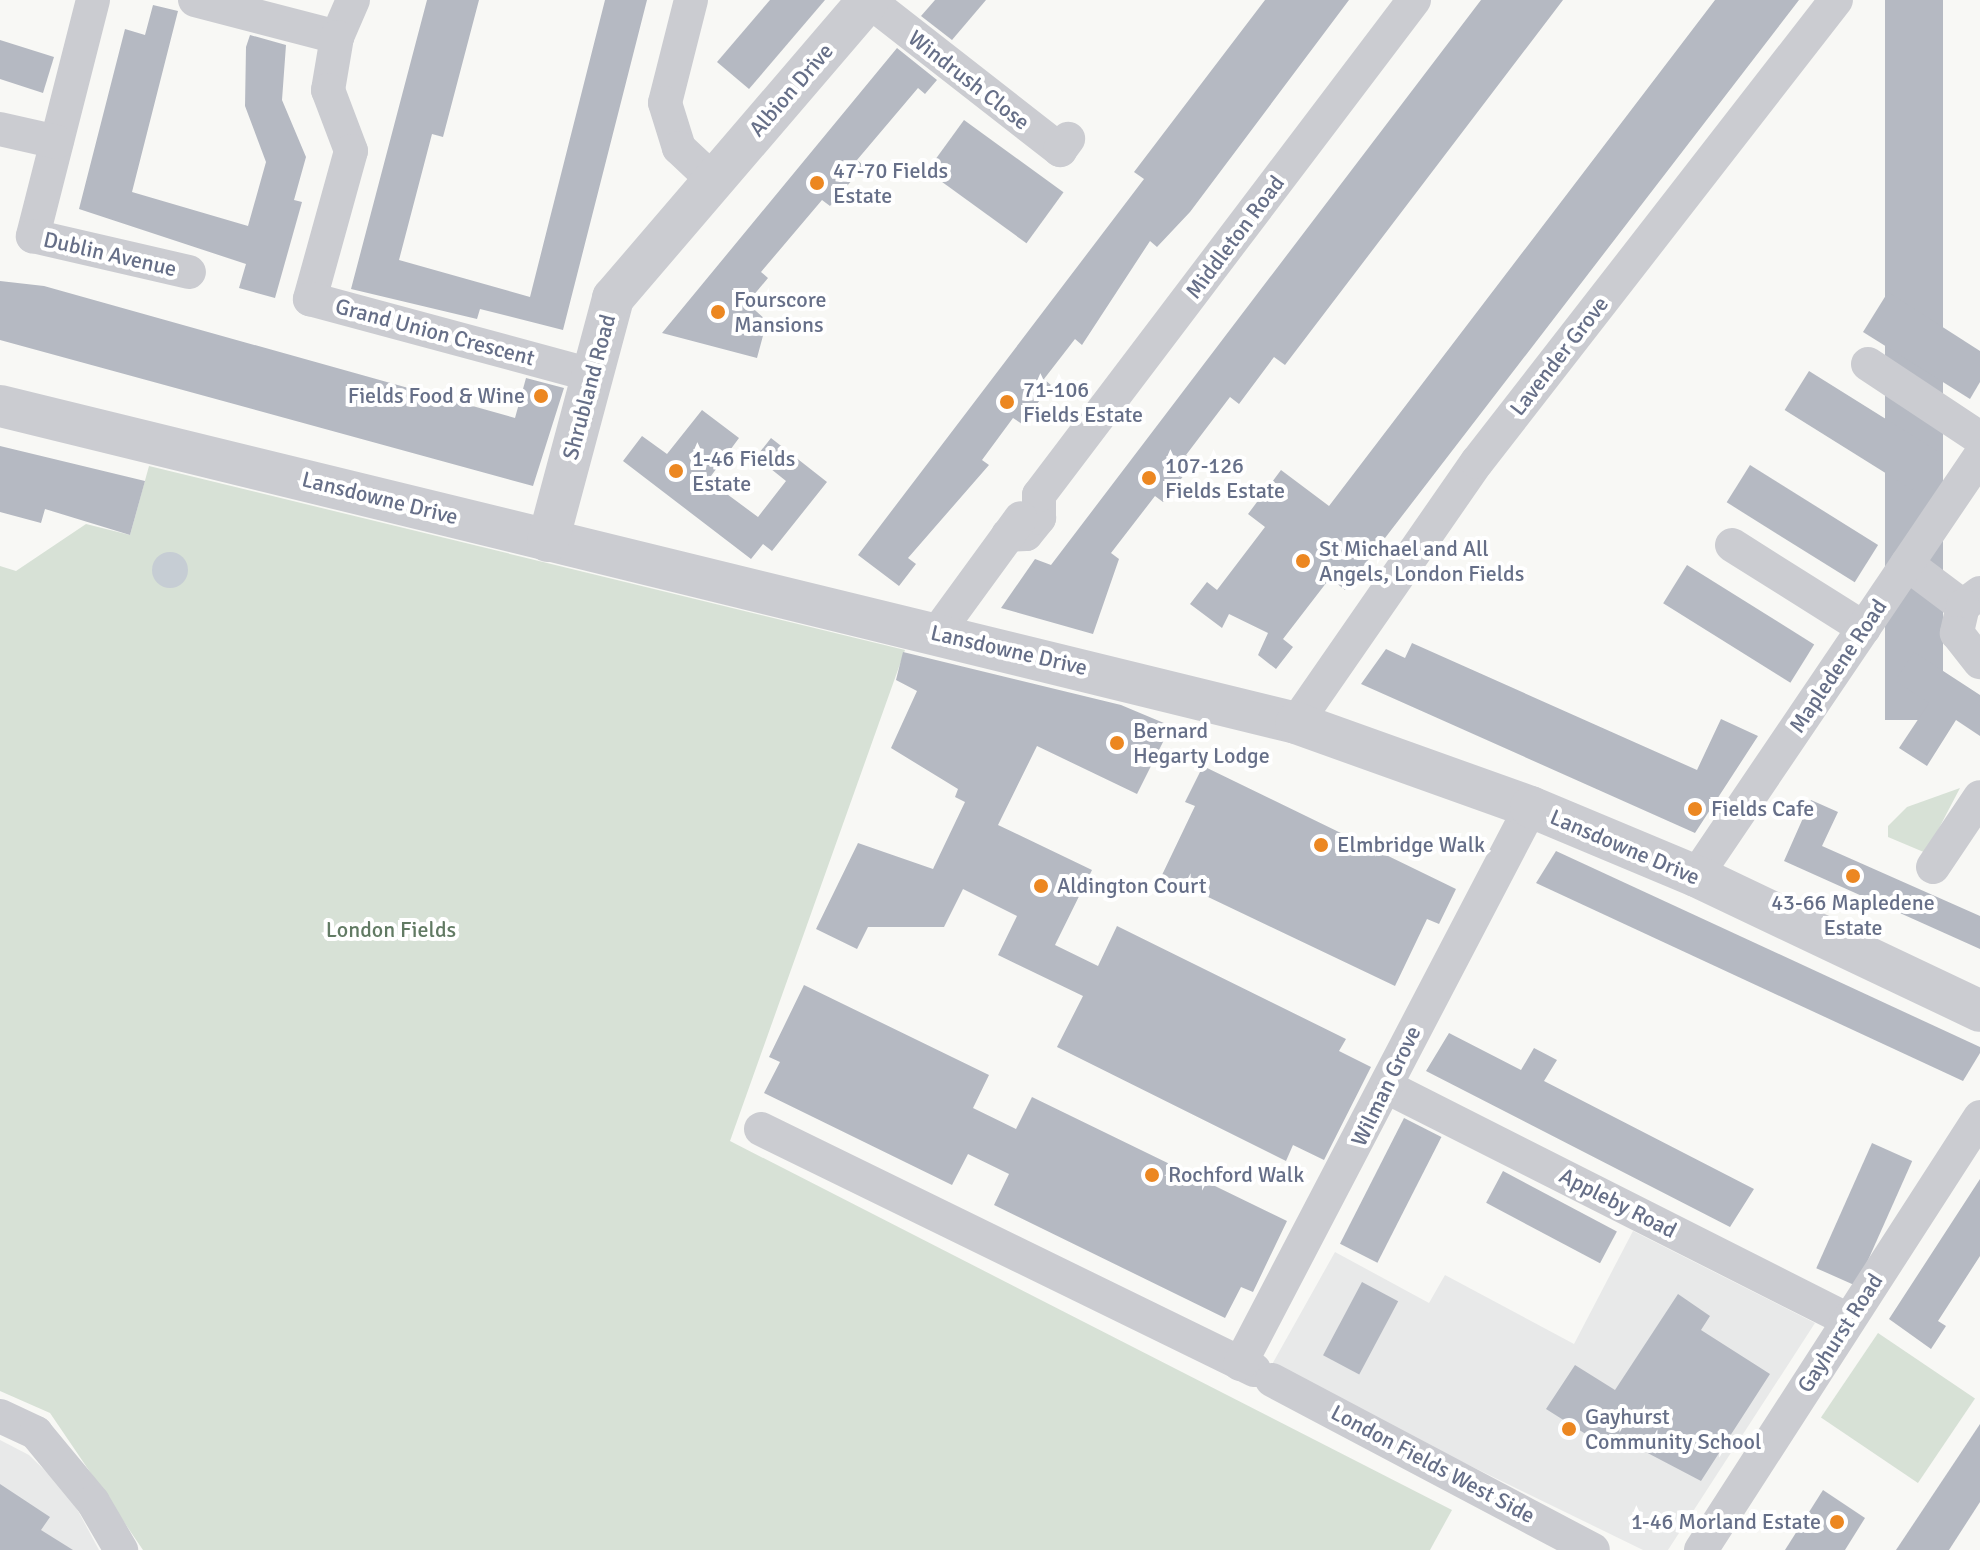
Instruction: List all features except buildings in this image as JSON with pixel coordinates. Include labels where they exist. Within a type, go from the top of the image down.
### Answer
[{"type":"street","name":"Dublin Avenue","points":[[93,0],[33,236],[189,272]]},
{"type":"street","points":[[195,0],[337,37]]},
{"type":"street","name":"Grand Union Crescent","points":[[353,0],[337,37],[328,90],[351,151],[310,299],[592,375]]},
{"type":"street","points":[[691,0],[665,103],[679,148],[713,180]]},
{"type":"street","name":"Albion Drive","points":[[713,180],[868,0]]},
{"type":"street","name":"Windrush Close","points":[[868,0],[1060,150],[1068,139]]},
{"type":"street","name":"Middleton Road","points":[[937,633],[1022,518],[1020,493],[1033,477],[1055,474],[1414,0]]},
{"type":"street","name":"Lavender Grove","points":[[1296,723],[1477,462],[1836,0]]},
{"type":"street","points":[[0,129],[57,142]]},
{"type":"street","name":"Shrubland Road","points":[[548,541],[613,298],[713,180]]},
{"type":"street","points":[[1868,364],[1980,438]]},
{"type":"street","name":"Lansdowne Drive","points":[[0,406],[1296,723],[1531,807],[1696,876],[1980,1011]]},
{"type":"street","name":"Mapledene Road","points":[[1696,876],[1980,456]]},
{"type":"street","points":[[1732,545],[1864,628]]},
{"type":"street","points":[[1907,564],[1972,599],[1959,643],[1980,662]]},
{"type":"street","points":[[1933,867],[1980,797]]},
{"type":"street","name":"Wilman Grove","points":[[1255,1371],[1387,1087],[1531,807]]},
{"type":"street","name":"Appleby Road","points":[[1387,1087],[1848,1320]]},
{"type":"street","name":"Gayhurst Road","points":[[1701,1550],[1980,1117]]},
{"type":"street","name":"London Fields West Side","points":[[761,1129],[1255,1371],[1593,1550]]},
{"type":"street","points":[[0,1416],[36,1433],[93,1502],[121,1550]]},
{"type":"shaded area","points":[[170,552],[183,557],[188,570],[183,583],[170,588],[157,583],[152,570],[157,557]]},
{"type":"shaded area","name":"Gayhurst Community School","points":[[1633,1231],[1815,1323],[1668,1550],[1643,1550],[1270,1368],[1335,1252],[1429,1303],[1445,1275],[1574,1344]]},
{"type":"shaded area","points":[[0,1440],[29,1455],[69,1494],[99,1550],[0,1550]]},
{"type":"green space","name":"London Fields","points":[[149,466],[905,650],[730,1141],[1452,1510],[1430,1550],[143,1550],[50,1413],[0,1391],[0,566],[16,571],[86,524],[130,535]]},
{"type":"green space","points":[[1960,788],[1926,853],[1888,837],[1888,826],[1907,807]]},
{"type":"green space","points":[[1878,1333],[1975,1398],[1918,1483],[1821,1418]]},
{"type":"place","name":"47-70 Fields Estate","points":[[817,183]]},
{"type":"place","name":"Fourscore Mansions","points":[[718,312]]},
{"type":"place","name":"Fields Food & Wine","points":[[541,396]]},
{"type":"place","name":"71-106 Fields Estate","points":[[1007,402]]},
{"type":"place","name":"1-46 Fields Estate","points":[[676,471]]},
{"type":"place","name":"107-126 Fields Estate","points":[[1149,478]]},
{"type":"place","name":"St Michael and All Angels, London Fields","points":[[1303,561]]},
{"type":"place","name":"Bernard Hegarty Lodge","points":[[1117,743]]},
{"type":"place","name":"Fields Cafe","points":[[1695,809]]},
{"type":"place","name":"Elmbridge Walk","points":[[1321,845]]},
{"type":"place","name":"43-66 Mapledene Estate","points":[[1853,876]]},
{"type":"place","name":"Aldington Court","points":[[1041,886]]},
{"type":"place","name":"Rochford Walk","points":[[1152,1175]]},
{"type":"place","name":"Gayhurst Community School","points":[[1569,1429]]},
{"type":"place","name":"1-46 Morland Estate","points":[[1837,1522]]}]
